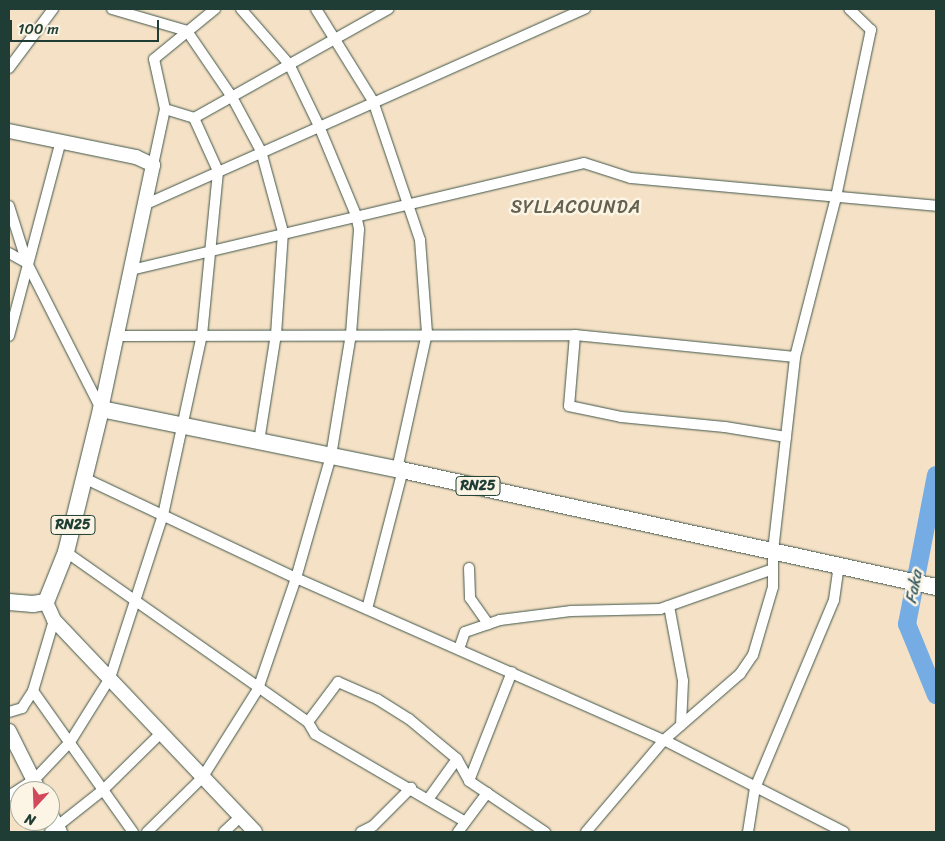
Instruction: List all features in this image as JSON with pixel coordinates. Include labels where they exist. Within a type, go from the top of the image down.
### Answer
[{"type":"main road","name":"RN25","points":[[46,602],[66,552],[101,409],[400,470],[936,587]]},
{"type":"main road","points":[[9,602],[33,604],[46,602]]},
{"type":"street","points":[[9,68],[53,9]]},
{"type":"street","points":[[112,9],[188,32],[232,97],[261,151],[283,232],[276,334],[259,441]]},
{"type":"street","points":[[101,409],[165,108],[154,59],[215,9]]},
{"type":"street","points":[[147,832],[202,778],[258,689],[296,578],[331,456],[351,334],[359,229],[356,215],[319,126],[289,64],[241,9]]},
{"type":"street","points":[[316,9],[337,39],[373,101],[420,240],[426,333],[400,470],[367,608]]},
{"type":"street","points":[[194,118],[388,9]]},
{"type":"street","points":[[144,205],[373,101],[586,9]]},
{"type":"street","points":[[586,832],[664,740],[740,674],[752,656],[773,587],[773,551],[795,357],[836,197],[871,30],[849,9]]},
{"type":"street","points":[[40,781],[70,742],[110,678],[163,515],[202,335],[218,170],[194,118],[165,108]]},
{"type":"street","points":[[9,131],[136,158],[153,165]]},
{"type":"street","points":[[9,336],[61,141]]},
{"type":"street","points":[[131,270],[408,202],[584,164],[631,178],[936,206]]},
{"type":"street","points":[[9,206],[27,263],[101,409]]},
{"type":"street","points":[[9,253],[27,263]]},
{"type":"street","points":[[116,336],[426,333],[575,335],[795,357]]},
{"type":"street","points":[[575,335],[569,406],[621,417],[786,437]]},
{"type":"street","points":[[84,478],[296,578],[664,740],[844,832]]},
{"type":"street","points":[[66,552],[258,689],[308,722],[315,734],[429,798],[464,821]]},
{"type":"street","points":[[748,832],[755,788],[846,567]]},
{"type":"street","points":[[469,568],[470,598],[488,624]]},
{"type":"street","points":[[459,649],[465,632],[488,624],[571,611],[620,612],[669,606],[773,569]]},
{"type":"street","points":[[46,602],[54,620],[255,832]]},
{"type":"street","points":[[669,606],[683,680],[681,725]]},
{"type":"street","points":[[9,712],[22,708],[33,691],[54,620]]},
{"type":"street","points":[[469,781],[512,672]]},
{"type":"street","points":[[308,722],[338,682],[377,699],[409,719],[457,759],[469,781],[540,831]]},
{"type":"street","points":[[33,691],[133,832]]},
{"type":"street","points":[[9,731],[34,781]]},
{"type":"street","points":[[60,828],[103,790],[161,734]]},
{"type":"street","points":[[429,798],[457,759]]},
{"type":"street","points":[[361,832],[372,826],[411,788]]},
{"type":"street","points":[[458,832],[464,821],[487,793]]},
{"type":"street","points":[[224,832],[240,817]]},
{"type":"waterway","name":"Faka","points":[[936,475],[907,624],[936,695]]},
{"type":"district","name":"SYLLACOUNDA","points":[[576,207]]}]
